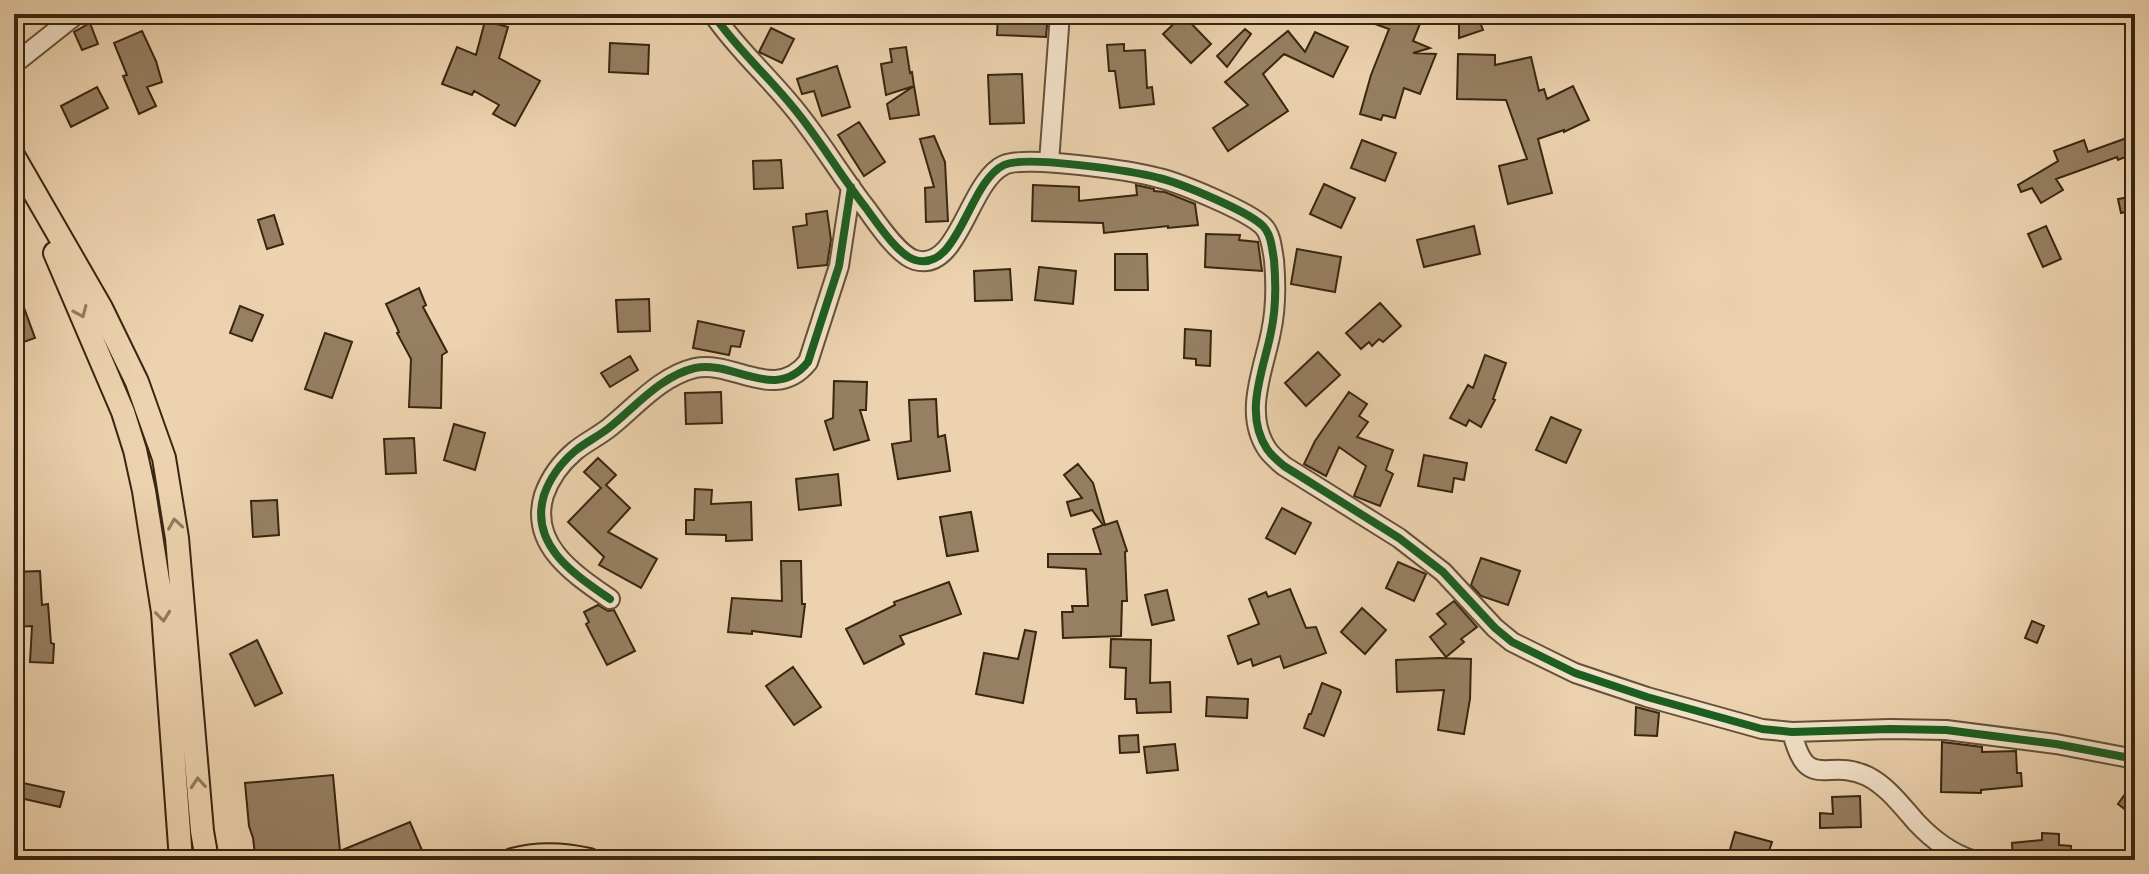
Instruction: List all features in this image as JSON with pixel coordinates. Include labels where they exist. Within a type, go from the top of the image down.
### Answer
[{"type":"main road","points":[[16,160],[101,308],[137,382],[164,458],[177,538],[202,831],[210,860]]},
{"type":"main road","points":[[16,160],[123,412],[135,450],[163,612],[181,860]]},
{"type":"main road","points":[[512,860],[546,855],[589,860]]},
{"type":"street","points":[[14,64],[77,14]]},
{"type":"street","points":[[713,14],[808,125],[882,230],[913,260],[937,258],[952,244],[987,178],[1007,163],[1049,162],[1163,178],[1263,226],[1273,250],[1275,288],[1271,333],[1258,381],[1256,420],[1260,437],[1268,451],[1284,466],[1354,508],[1443,572],[1512,642],[1575,673],[1762,729],[1792,732],[1946,730],[2056,744],[2135,759]]},
{"type":"street","points":[[1049,162],[1060,14]]},
{"type":"street","points":[[610,599],[561,560],[544,537],[541,508],[550,482],[576,450],[609,428],[665,381],[681,373],[695,368],[720,367],[763,380],[788,377],[803,369],[808,362],[839,266],[851,187]]},
{"type":"street","points":[[1792,732],[1800,758],[1808,767],[1867,776],[1892,794],[1928,834],[1957,855],[1972,860]]},
{"type":"building","points":[[998,14],[1048,14],[1046,37],[997,35]]},
{"type":"building","points":[[1353,14],[1424,14],[1413,41],[1430,48],[1413,53],[1436,54],[1420,94],[1404,88],[1395,118],[1383,115],[1381,120],[1360,114],[1389,29]]},
{"type":"building","points":[[1459,14],[1477,14],[1483,30],[1459,38]]},
{"type":"building","points":[[1183,15],[1211,44],[1191,63],[1163,34]]},
{"type":"building","points":[[485,21],[508,27],[499,58],[540,81],[515,126],[493,114],[499,105],[474,91],[472,95],[442,84],[457,47],[476,55]]},
{"type":"building","points":[[90,23],[98,44],[82,50],[74,32]]},
{"type":"building","points":[[771,28],[794,39],[782,63],[759,52]]},
{"type":"building","points":[[1245,29],[1251,34],[1227,67],[1217,56]]},
{"type":"building","points":[[142,31],[162,82],[147,87],[156,106],[139,114],[123,76],[127,75],[114,43]]},
{"type":"building","points":[[1288,31],[1305,52],[1315,32],[1348,47],[1333,77],[1284,54],[1263,74],[1288,111],[1228,151],[1213,128],[1248,105],[1225,82]]},
{"type":"building","points":[[610,43],[649,45],[648,74],[609,72]]},
{"type":"building","points":[[1124,44],[1124,51],[1145,50],[1147,88],[1152,87],[1154,104],[1120,108],[1115,71],[1109,71],[1107,45]]},
{"type":"building","points":[[906,47],[914,86],[886,95],[881,64],[892,62],[890,49]]},
{"type":"building","points":[[1458,54],[1495,55],[1495,65],[1531,57],[1539,91],[1544,89],[1547,99],[1573,86],[1589,120],[1564,132],[1538,139],[1552,193],[1508,204],[1499,166],[1527,159],[1506,100],[1457,99]]},
{"type":"building","points":[[837,66],[850,107],[822,116],[814,91],[802,94],[797,79]]},
{"type":"building","points":[[1022,74],[1024,123],[990,124],[988,75]]},
{"type":"building","points":[[914,86],[919,115],[890,119],[887,104]]},
{"type":"building","points":[[97,87],[108,108],[71,127],[61,106]]},
{"type":"building","points":[[859,122],[885,162],[864,176],[838,135]]},
{"type":"building","points":[[2135,135],[2135,153],[2056,179],[2063,190],[2041,203],[2032,188],[2021,192],[2018,185],[2058,161],[2054,151],[2084,140],[2088,152]]},
{"type":"building","points":[[934,136],[945,162],[948,221],[926,222],[925,188],[934,187],[920,139]]},
{"type":"building","points":[[1362,140],[1396,153],[1385,181],[1351,168]]},
{"type":"building","points":[[781,160],[783,188],[754,189],[753,161]]},
{"type":"building","points":[[1324,184],[1355,198],[1341,228],[1310,214]]},
{"type":"building","points":[[1033,185],[1079,187],[1079,201],[1137,195],[1136,185],[1154,189],[1195,204],[1198,225],[1104,233],[1103,223],[1032,221]]},
{"type":"building","points":[[2135,196],[2135,210],[2121,213],[2118,199]]},
{"type":"building","points":[[827,211],[831,240],[827,265],[798,268],[793,227],[807,225],[806,214]]},
{"type":"building","points":[[274,215],[283,244],[267,249],[258,220]]},
{"type":"building","points":[[1474,226],[1480,254],[1424,267],[1417,240]]},
{"type":"building","points":[[2046,226],[2061,259],[2043,267],[2028,234]]},
{"type":"building","points":[[1206,234],[1240,235],[1239,240],[1258,242],[1262,271],[1205,267]]},
{"type":"building","points":[[1297,249],[1341,257],[1335,292],[1291,284]]},
{"type":"building","points":[[1115,254],[1147,254],[1148,290],[1115,290]]},
{"type":"building","points":[[1039,267],[1076,271],[1073,304],[1035,300]]},
{"type":"building","points":[[1010,269],[1012,300],[975,301],[974,271]]},
{"type":"building","points":[[14,286],[35,338],[18,344],[14,334]]},
{"type":"building","points":[[419,288],[426,305],[423,307],[447,352],[442,355],[441,408],[409,407],[411,359],[386,304]]},
{"type":"building","points":[[649,299],[650,331],[618,332],[616,300]]},
{"type":"building","points":[[1380,303],[1401,326],[1383,342],[1379,339],[1372,346],[1369,342],[1361,349],[1346,333]]},
{"type":"building","points":[[240,306],[263,315],[252,341],[230,333]]},
{"type":"building","points":[[698,321],[744,331],[740,347],[731,346],[729,355],[693,348]]},
{"type":"building","points":[[1185,329],[1211,331],[1210,366],[1196,365],[1196,359],[1184,358]]},
{"type":"building","points":[[325,333],[352,342],[332,398],[305,389]]},
{"type":"building","points":[[1318,352],[1340,375],[1306,406],[1285,383]]},
{"type":"building","points":[[1485,355],[1506,363],[1495,400],[1481,427],[1469,420],[1466,426],[1450,418],[1468,385],[1473,388]]},
{"type":"building","points":[[630,356],[638,370],[610,387],[601,373]]},
{"type":"building","points":[[834,381],[867,382],[866,410],[860,410],[869,440],[834,450],[825,421],[833,418]]},
{"type":"building","points":[[721,392],[722,423],[686,424],[685,393]]},
{"type":"building","points":[[1349,392],[1367,404],[1359,416],[1368,422],[1357,437],[1393,450],[1386,470],[1393,474],[1380,506],[1354,496],[1366,466],[1339,447],[1326,476],[1304,464],[1315,441]]},
{"type":"building","points":[[936,399],[938,437],[945,435],[950,471],[898,479],[892,444],[911,441],[909,400]]},
{"type":"building","points":[[1551,417],[1581,430],[1566,463],[1536,450]]},
{"type":"building","points":[[454,424],[485,433],[475,470],[444,460]]},
{"type":"building","points":[[414,438],[416,473],[386,474],[384,439]]},
{"type":"building","points":[[1424,455],[1467,463],[1464,480],[1454,478],[1452,492],[1418,486]]},
{"type":"building","points":[[598,458],[616,475],[606,485],[630,508],[608,532],[657,559],[641,588],[599,565],[604,557],[568,522],[601,488],[584,472]]},
{"type":"building","points":[[1078,464],[1093,483],[1105,525],[1117,521],[1127,551],[1127,601],[1122,601],[1121,636],[1063,638],[1062,612],[1073,612],[1072,606],[1088,606],[1086,569],[1048,567],[1048,554],[1101,554],[1093,529],[1103,525],[1092,510],[1071,516],[1067,502],[1082,498],[1064,475]]},
{"type":"building","points":[[838,474],[841,505],[799,510],[796,479]]},
{"type":"building","points":[[695,489],[712,490],[711,504],[751,502],[752,540],[726,541],[726,535],[686,534],[686,520],[694,520]]},
{"type":"building","points":[[277,500],[279,535],[253,537],[251,501]]},
{"type":"building","points":[[1282,508],[1311,523],[1295,554],[1266,538]]},
{"type":"building","points":[[971,512],[978,551],[947,556],[940,517]]},
{"type":"building","points":[[1481,558],[1520,571],[1508,605],[1481,596],[1471,585]]},
{"type":"building","points":[[781,561],[801,561],[802,604],[805,604],[801,637],[752,631],[752,634],[728,632],[732,598],[782,601]]},
{"type":"building","points":[[1398,562],[1426,574],[1414,601],[1386,588]]},
{"type":"building","points":[[40,571],[42,605],[48,604],[51,643],[54,644],[53,663],[30,662],[32,626],[14,627],[14,572]]},
{"type":"building","points":[[949,582],[961,614],[900,636],[904,644],[864,664],[846,629],[895,605],[894,602]]},
{"type":"building","points":[[1290,589],[1306,628],[1316,627],[1326,653],[1284,668],[1280,656],[1253,666],[1251,659],[1238,664],[1228,636],[1259,624],[1249,599],[1266,592],[1268,597]]},
{"type":"building","points":[[1167,590],[1174,620],[1152,625],[1145,595]]},
{"type":"building","points":[[1454,601],[1477,627],[1461,639],[1464,642],[1446,657],[1430,637],[1446,624],[1437,614]]},
{"type":"building","points":[[598,605],[608,611],[614,610],[635,651],[607,665],[586,624],[589,622],[584,612]]},
{"type":"building","points":[[1362,608],[1386,630],[1365,654],[1341,632]]},
{"type":"building","points":[[2032,621],[2044,626],[2037,643],[2025,638]]},
{"type":"building","points":[[1025,630],[1036,632],[1023,703],[976,694],[984,653],[1018,659]]},
{"type":"building","points":[[1111,639],[1151,640],[1150,683],[1170,682],[1171,712],[1137,713],[1136,699],[1125,699],[1126,668],[1110,667]]},
{"type":"building","points":[[257,640],[282,693],[255,706],[230,654]]},
{"type":"building","points":[[1471,659],[1470,699],[1464,734],[1438,730],[1444,690],[1397,692],[1396,660]]},
{"type":"building","points":[[793,667],[821,707],[794,725],[766,686]]},
{"type":"building","points":[[1322,683],[1341,692],[1324,736],[1304,728]]},
{"type":"building","points":[[1207,697],[1248,699],[1247,718],[1206,716]]},
{"type":"building","points":[[1636,707],[1659,713],[1657,736],[1635,735]]},
{"type":"building","points":[[1138,735],[1139,752],[1120,753],[1119,736]]},
{"type":"building","points":[[1942,742],[1982,747],[1982,752],[2016,751],[2017,773],[2021,773],[2022,786],[1981,790],[1981,793],[1941,792]]},
{"type":"building","points":[[1175,744],[1178,770],[1147,773],[1144,747]]},
{"type":"building","points":[[333,775],[340,851],[410,822],[424,855],[412,860],[263,860],[260,852],[255,854],[245,783]]},
{"type":"building","points":[[2135,780],[2135,817],[2118,804]]},
{"type":"building","points":[[23,783],[64,792],[60,807],[20,798]]},
{"type":"building","points":[[1860,796],[1861,827],[1820,828],[1820,813],[1833,814],[1832,797]]},
{"type":"building","points":[[1735,832],[1772,842],[1766,860],[1727,860]]},
{"type":"building","points":[[2042,833],[2059,834],[2059,845],[2071,846],[2071,860],[2013,860],[2012,843],[2042,840]]},
{"type":"cycle path","points":[[713,14],[802,118],[888,238],[915,260],[930,260],[942,253],[992,174],[1004,165],[1015,162],[1080,165],[1159,178],[1213,198],[1263,226],[1272,246],[1275,287],[1273,323],[1256,406],[1260,435],[1267,449],[1284,466],[1399,538],[1443,572],[1512,642],[1575,673],[1762,729],[1792,732],[1946,730],[2056,744],[2135,759]]},
{"type":"cycle path","points":[[610,599],[569,568],[549,543],[541,513],[544,495],[553,477],[575,451],[610,427],[660,385],[683,372],[710,367],[768,380],[782,379],[795,374],[808,362],[839,266],[851,187]]}]
